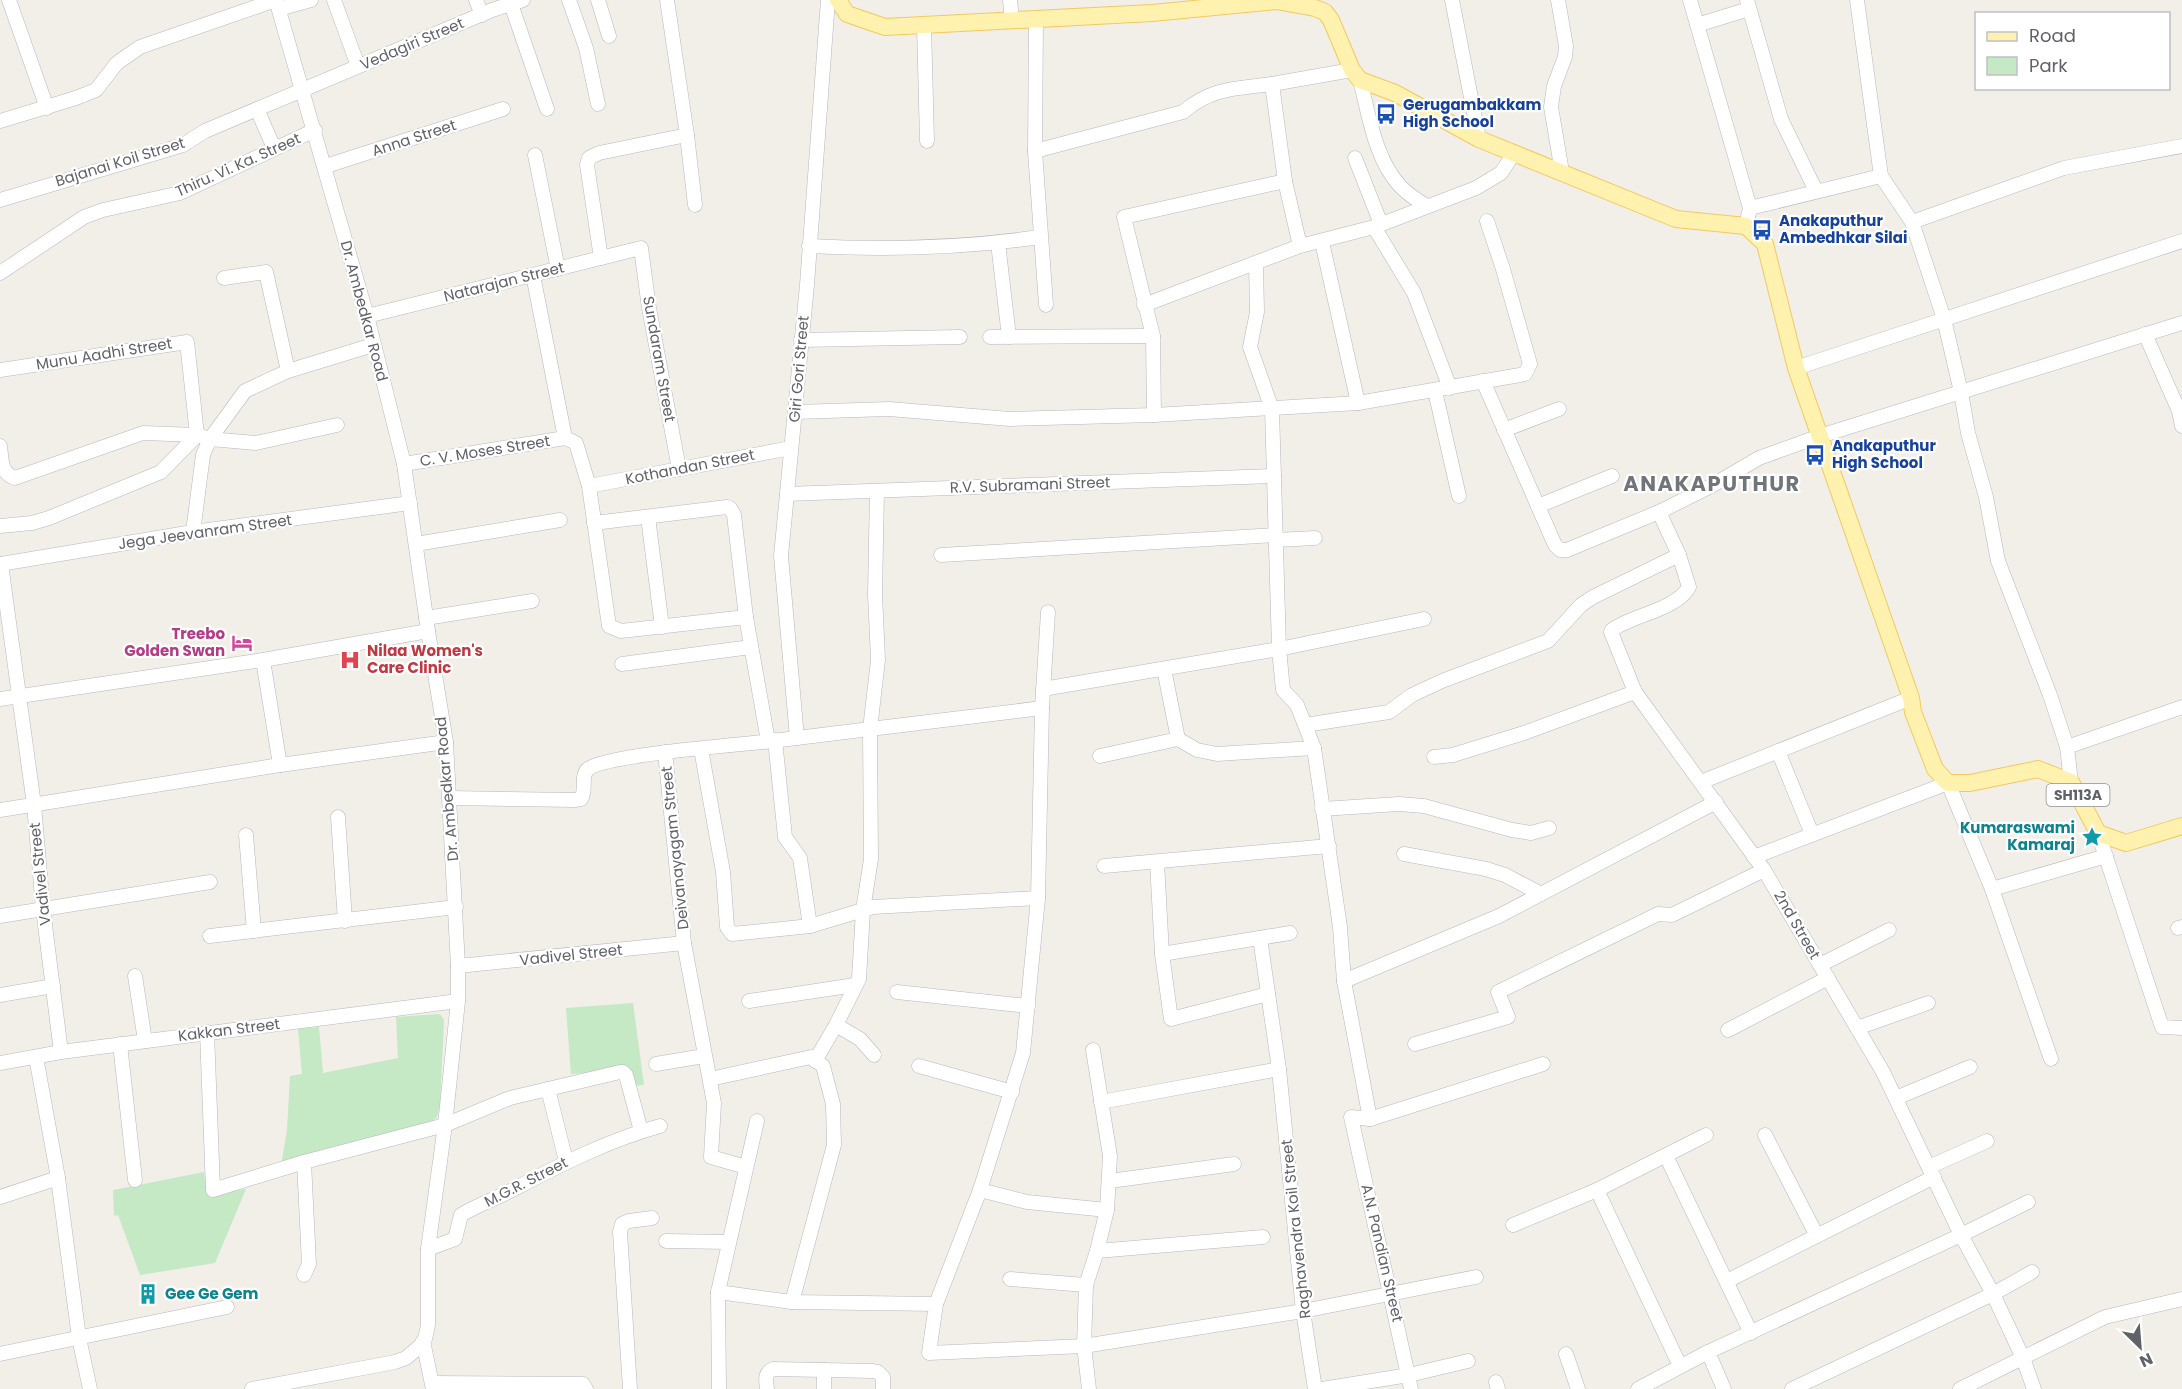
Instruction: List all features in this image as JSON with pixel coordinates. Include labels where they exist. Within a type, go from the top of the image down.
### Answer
[{"type":"main road","points":[[838,0],[847,14],[885,27],[1152,13],[1276,1],[1324,6],[1356,75],[1479,138],[1676,219],[1746,226],[1765,244],[1796,368],[1911,698],[1913,712],[1935,770],[1948,783]]},
{"type":"main road","name":"SH113A","points":[[1948,783],[1970,783],[2038,769],[2071,782],[2098,833]]},
{"type":"main road","points":[[2098,833],[2126,843],[2182,826]]},
{"type":"street","points":[[9,0],[47,108]]},
{"type":"street","points":[[0,121],[47,108],[96,90],[117,63],[140,47],[277,3],[311,0]]},
{"type":"street","points":[[334,0],[358,66]]},
{"type":"street","points":[[476,0],[482,15]]},
{"type":"street","points":[[569,0],[586,48],[598,104]]},
{"type":"street","points":[[598,0],[609,36]]},
{"type":"street","points":[[667,0],[695,205]]},
{"type":"street","name":"Giri Gori Street","points":[[798,738],[781,556],[795,412],[828,0]]},
{"type":"street","points":[[1011,0],[1012,20]]},
{"type":"street","points":[[1452,0],[1479,138]]},
{"type":"street","points":[[1558,0],[1566,46],[1565,57],[1554,86],[1551,107],[1562,172]]},
{"type":"street","points":[[1689,0],[1750,208],[1746,226]]},
{"type":"street","points":[[1857,0],[1881,176],[1912,222],[1944,319],[1968,433],[1986,497],[1998,561],[2050,695],[2067,747],[2071,782]]},
{"type":"street","points":[[517,2],[547,109]]},
{"type":"street","name":"Vedagiri Street","points":[[302,89],[517,2]]},
{"type":"street","name":"Dr. Ambedkar Road","points":[[277,3],[326,166],[404,464],[446,742],[456,907],[458,1001],[445,1125],[428,1249],[428,1325],[423,1341]]},
{"type":"street","points":[[1697,26],[1748,4],[1781,119],[1816,191]]},
{"type":"street","points":[[1036,19],[1035,151],[1046,305]]},
{"type":"street","points":[[924,25],[927,141]]},
{"type":"street","points":[[1035,151],[1183,112],[1215,92],[1356,75],[1375,138],[1388,168],[1401,188],[1427,206]]},
{"type":"street","points":[[1272,84],[1285,181],[1300,246]]},
{"type":"street","name":"Bajanai Koil Street","points":[[0,200],[183,145],[205,131],[302,89]]},
{"type":"street","points":[[257,109],[274,148]]},
{"type":"street","name":"Anna Street","points":[[326,166],[503,109]]},
{"type":"street","name":"Thiru. Vi. Ka. Street","points":[[0,273],[84,217],[103,210],[180,194],[315,130]]},
{"type":"street","points":[[601,258],[587,165],[589,158],[599,153],[687,135]]},
{"type":"street","points":[[1912,222],[2064,168],[2182,146]]},
{"type":"street","points":[[1144,305],[1300,246],[1322,242],[1378,225],[1476,188],[1501,173],[1514,153]]},
{"type":"street","points":[[535,154],[558,269]]},
{"type":"street","points":[[1354,158],[1378,225],[1414,293],[1450,388]]},
{"type":"street","points":[[1750,208],[1881,176]]},
{"type":"street","points":[[1154,415],[1153,336],[1124,217],[1285,181]]},
{"type":"street","points":[[795,412],[889,409],[1010,419],[1272,409],[1358,403],[1525,374],[1530,364],[1487,221]]},
{"type":"street","points":[[809,246],[898,248],[998,243],[1040,237]]},
{"type":"street","points":[[1796,368],[2182,241]]},
{"type":"street","points":[[1322,242],[1358,403]]},
{"type":"street","points":[[998,243],[1009,337]]},
{"type":"street","name":"Natarajan Street","points":[[367,316],[641,248]]},
{"type":"street","name":"Sundaram Street","points":[[641,248],[679,469]]},
{"type":"street","points":[[1256,263],[1257,312],[1250,347],[1272,409],[1279,649],[1284,690],[1297,705],[1314,748],[1340,927],[1344,981],[1370,1119],[1542,1064]]},
{"type":"street","points":[[224,278],[266,272],[288,371]]},
{"type":"street","points":[[533,275],[565,438],[576,443],[589,486],[609,626],[621,631],[746,618]]},
{"type":"street","points":[[1483,381],[1560,550],[1574,548],[1659,512],[1760,458],[1820,436],[2182,323]]},
{"type":"street","points":[[2145,334],[2179,411],[2182,426]]},
{"type":"street","points":[[990,337],[1153,336]]},
{"type":"street","points":[[801,340],[960,337]]},
{"type":"street","name":"Munu Aadhi Street","points":[[0,370],[187,342],[203,437]]},
{"type":"street","points":[[0,526],[32,523],[49,518],[161,472],[203,437],[245,391],[288,371],[373,345]]},
{"type":"street","points":[[1435,391],[1459,496]]},
{"type":"street","points":[[1504,430],[1559,409]]},
{"type":"street","points":[[0,446],[3,469],[7,475],[15,478],[143,433],[256,443],[337,425]]},
{"type":"street","points":[[194,532],[203,437]]},
{"type":"street","name":"C. V. Moses Street","points":[[404,464],[565,438]]},
{"type":"street","name":"Kothandan Street","points":[[589,486],[791,448]]},
{"type":"street","name":"R.V. Subramani Street","points":[[787,494],[1274,476]]},
{"type":"street","points":[[1538,506],[1612,476]]},
{"type":"street","points":[[815,1061],[859,979],[863,910],[871,859],[870,729],[878,660],[875,594],[877,491]]},
{"type":"street","name":"Jega Jeevanram Street","points":[[0,564],[194,532],[410,502]]},
{"type":"street","points":[[594,523],[727,507],[734,515],[746,618],[772,741],[785,837],[800,858],[810,926]]},
{"type":"street","name":"2nd Street","points":[[1659,512],[1679,555],[1689,587],[1672,602],[1613,628],[1611,632],[1635,693],[1764,870],[1883,1072],[1961,1235],[1993,1294],[2023,1358],[2034,1389]]},
{"type":"street","points":[[648,517],[662,627]]},
{"type":"street","points":[[416,544],[560,520]]},
{"type":"street","points":[[941,555],[1276,537],[1315,538]]},
{"type":"street","points":[[1305,726],[1389,712],[1412,694],[1548,642],[1570,616],[1593,597],[1679,555]]},
{"type":"street","name":"Vadivel Street","points":[[0,564],[34,805],[43,909],[61,1052]]},
{"type":"street","points":[[0,699],[263,660],[532,600]]},
{"type":"street","points":[[1048,612],[1042,708],[1038,898],[1023,1053],[980,1190],[936,1304],[929,1353],[1084,1346],[1303,1311],[1476,1277]]},
{"type":"street","points":[[1043,689],[1279,649],[1424,619]]},
{"type":"street","points":[[622,664],[751,647]]},
{"type":"street","points":[[263,660],[280,765]]},
{"type":"street","points":[[1164,669],[1178,739]]},
{"type":"street","points":[[1434,757],[1453,755],[1524,733],[1635,693]]},
{"type":"street","points":[[1701,782],[1911,698]]},
{"type":"street","points":[[2067,747],[2182,707]]},
{"type":"street","points":[[450,798],[575,800],[581,799],[585,793],[584,776],[587,770],[600,763],[665,752],[1042,708]]},
{"type":"street","points":[[1100,756],[1178,739],[1197,750],[1217,754],[1314,748]]},
{"type":"street","points":[[0,810],[280,765],[446,742]]},
{"type":"street","points":[[701,749],[723,872],[729,932],[732,934],[810,926],[873,907],[1038,898]]},
{"type":"street","points":[[1778,751],[1812,834]]},
{"type":"street","name":"Deivanayagam Street","points":[[665,752],[684,943],[714,1103],[711,1157],[746,1167]]},
{"type":"street","points":[[1754,857],[1948,783],[1992,889],[2051,1059]]},
{"type":"street","points":[[1344,981],[1498,916],[1716,802]]},
{"type":"street","points":[[1323,809],[1399,804],[1424,806],[1512,830],[1531,833],[1549,828]]},
{"type":"street","points":[[338,817],[345,921]]},
{"type":"street","points":[[2098,833],[2162,1027],[2182,1028]]},
{"type":"street","points":[[246,835],[254,931]]},
{"type":"street","points":[[1104,866],[1329,846]]},
{"type":"street","points":[[1404,854],[1486,869],[1506,875],[1541,894]]},
{"type":"street","points":[[1992,889],[2106,856]]},
{"type":"street","points":[[1156,862],[1162,954],[1171,1019],[1268,994]]},
{"type":"street","points":[[1415,1044],[1508,1017],[1498,992],[1658,914],[1672,915],[1764,870]]},
{"type":"street","points":[[0,916],[210,882]]},
{"type":"street","points":[[210,936],[456,907]]},
{"type":"street","points":[[1820,965],[1889,930]]},
{"type":"street","points":[[1162,954],[1290,933]]},
{"type":"street","name":"Raghavendra Koil Street","points":[[1260,938],[1279,1069],[1303,1311],[1316,1389]]},
{"type":"street","name":"Vadivel Street","points":[[458,966],[684,943]]},
{"type":"street","points":[[135,976],[145,1041]]},
{"type":"street","points":[[1728,1030],[1828,978]]},
{"type":"street","points":[[749,1000],[855,985]]},
{"type":"street","points":[[0,995],[53,986]]},
{"type":"street","points":[[897,992],[1028,1006]]},
{"type":"street","name":"Kakkan Street","points":[[0,1063],[61,1052],[207,1032],[458,1001]]},
{"type":"street","points":[[1857,1028],[1928,1004]]},
{"type":"street","points":[[836,1025],[860,1039],[874,1055]]},
{"type":"street","points":[[207,1032],[213,1190],[304,1162],[445,1125],[510,1098],[623,1072],[641,1131]]},
{"type":"street","points":[[120,1044],[135,1180]]},
{"type":"street","points":[[1089,1389],[1084,1346],[1086,1285],[1107,1210],[1110,1181],[1110,1156],[1093,1050]]},
{"type":"street","points":[[656,1064],[704,1056]]},
{"type":"street","points":[[36,1057],[58,1178],[80,1338],[90,1389]]},
{"type":"street","points":[[710,1079],[811,1058],[823,1066],[833,1104],[834,1145],[792,1302]]},
{"type":"street","points":[[919,1066],[1012,1092]]},
{"type":"street","points":[[1896,1098],[1970,1067]]},
{"type":"street","points":[[1101,1102],[1279,1069]]},
{"type":"street","points":[[548,1089],[566,1161]]},
{"type":"street","name":"A.N. Pandian Street","points":[[1370,1119],[1351,1117],[1412,1389]]},
{"type":"street","points":[[719,1389],[718,1292],[757,1121]]},
{"type":"street","name":"M.G.R. Street","points":[[428,1249],[454,1239],[461,1215],[566,1161],[641,1131],[660,1126]]},
{"type":"street","points":[[1513,1225],[1597,1190],[1706,1135]]},
{"type":"street","points":[[1765,1135],[1817,1236]]},
{"type":"street","points":[[1727,1281],[1817,1236],[1987,1141]]},
{"type":"street","points":[[1666,1156],[1751,1333]]},
{"type":"street","points":[[304,1162],[309,1264],[304,1275]]},
{"type":"street","points":[[1110,1181],[1234,1164]]},
{"type":"street","points":[[0,1197],[58,1178]]},
{"type":"street","points":[[980,1190],[1027,1202],[1107,1210]]},
{"type":"street","points":[[1597,1190],[1680,1366]]},
{"type":"street","points":[[1638,1389],[1707,1352],[2028,1202]]},
{"type":"street","points":[[630,1389],[620,1232],[622,1224],[652,1218]]},
{"type":"street","points":[[1097,1251],[1263,1237]]},
{"type":"street","points":[[666,1241],[729,1242]]},
{"type":"street","points":[[1792,1389],[1993,1294],[2032,1272]]},
{"type":"street","points":[[1010,1279],[1086,1285]]},
{"type":"street","points":[[718,1292],[792,1302],[936,1304]]},
{"type":"street","points":[[1960,1389],[2105,1317],[2182,1299]]},
{"type":"street","points":[[0,1354],[227,1307]]},
{"type":"street","points":[[423,1341],[433,1386],[583,1384],[586,1389]]},
{"type":"street","points":[[252,1389],[395,1362],[414,1353],[423,1341]]},
{"type":"street","points":[[1707,1352],[1725,1389]]},
{"type":"street","points":[[1566,1354],[1578,1389]]},
{"type":"street","points":[[1322,1389],[1468,1361]]},
{"type":"street","points":[[766,1389],[766,1375],[773,1369],[878,1372],[883,1377],[883,1389]]},
{"type":"street","points":[[824,1370],[824,1389]]},
{"type":"green space","points":[[633,1003],[644,1085],[633,1086],[628,1069],[571,1074],[566,1008]]},
{"type":"green space","points":[[440,1014],[444,1020],[440,1105],[437,1117],[433,1121],[281,1165],[287,1130],[290,1076],[302,1074],[298,1029],[319,1027],[323,1073],[398,1058],[396,1017]]},
{"type":"green space","points":[[204,1172],[207,1195],[246,1189],[215,1263],[140,1275],[118,1215],[114,1216],[113,1190]]},
{"type":"place","name":"Gerugambakkam High School","points":[[1386,114]]},
{"type":"place","name":"Anakaputhur Ambedhkar Silai","points":[[1762,230]]},
{"type":"place","name":"Anakaputhur High School","points":[[1815,455]]},
{"type":"place","name":"Treebo Golden Swan","points":[[242,643]]},
{"type":"place","name":"Nilaa Women's Care Clinic","points":[[350,660]]},
{"type":"place","name":"Kumaraswami Kamaraj","points":[[2092,837]]},
{"type":"place","name":"Gee Ge Gem","points":[[148,1294]]},
{"type":"district","name":"ANAKAPUTHUR","points":[[1712,484]]}]
